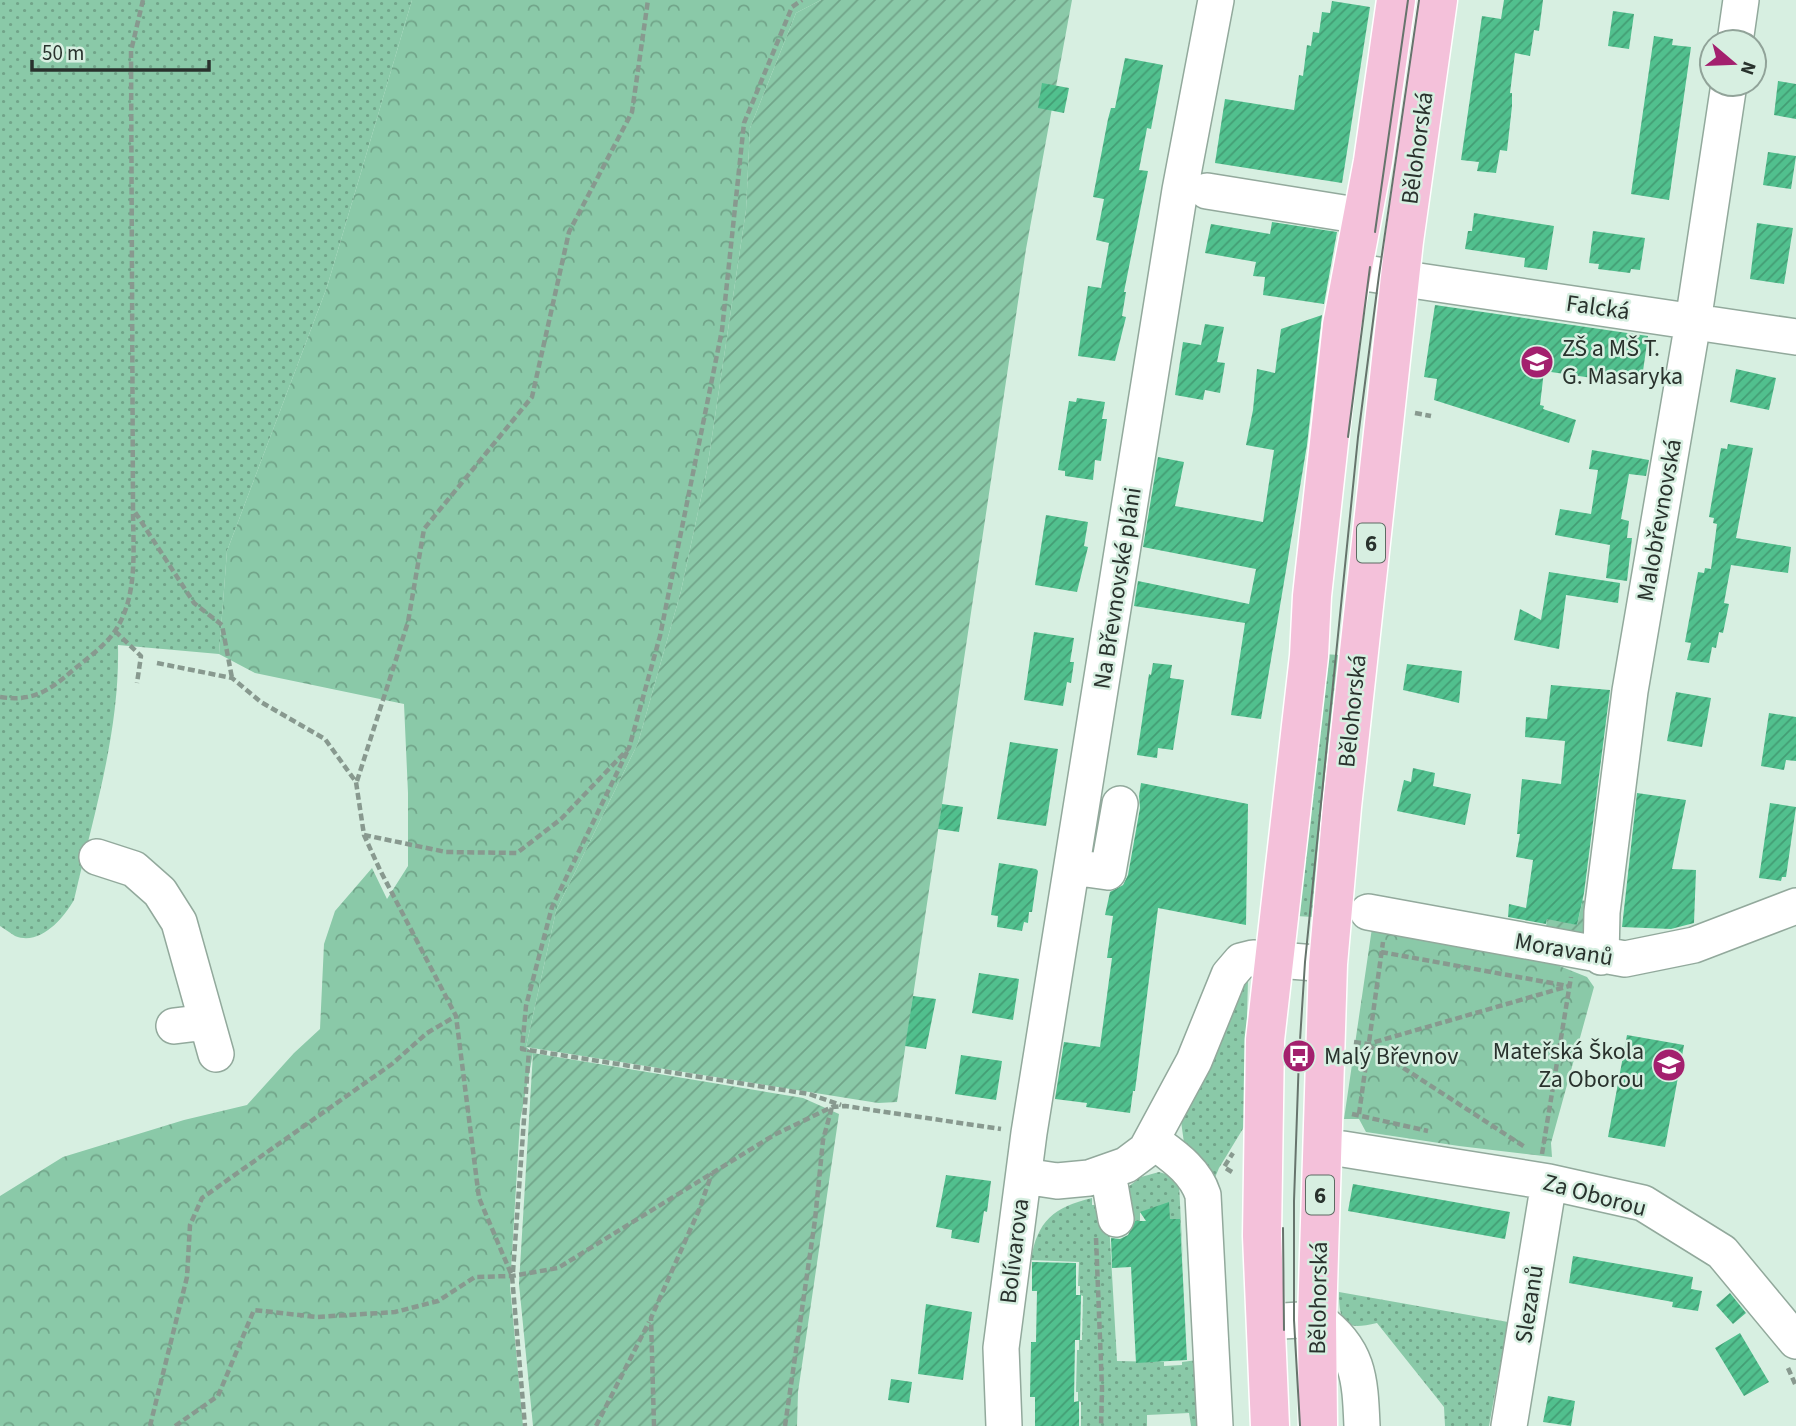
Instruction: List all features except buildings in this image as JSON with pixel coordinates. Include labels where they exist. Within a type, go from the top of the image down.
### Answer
[{"type":"main road","name":"Bělohorská","points":[[1270,1426],[1262,1236],[1265,1040],[1340,338],[1373,161],[1396,0]]},
{"type":"main road","name":"Bělohorská","points":[[1318,1426],[1317,1319],[1328,964],[1342,807],[1401,278],[1438,0]]},
{"type":"street","name":"Na Břevnovské pláni","points":[[1024,1176],[1180,190],[1216,0]]},
{"type":"street","points":[[1737,28],[1741,0]]},
{"type":"street","name":"Malobřevnovská","points":[[1588,954],[1602,912],[1630,691],[1693,322],[1727,98]]},
{"type":"street","name":"Bělohorská","points":[[1207,191],[1362,216]]},
{"type":"street","name":"Falcká","points":[[1351,271],[1796,337]]},
{"type":"street","points":[[1072,867],[1108,872],[1120,804]]},
{"type":"street","points":[[97,857],[134,869],[169,903],[179,922],[199,1034]]},
{"type":"street","name":"Moravanů","points":[[1376,926],[1625,959],[1694,945],[1796,906]]},
{"type":"street","name":"Bolívarova","points":[[1004,1426],[1001,1348],[1024,1176],[1057,1181],[1089,1178],[1108,1173],[1136,1159],[1153,1141],[1194,1061],[1234,967],[1248,958],[1328,964]]},
{"type":"street","points":[[1153,1141],[1198,1181],[1203,1195],[1214,1426]]},
{"type":"street","name":"Za Oborou","points":[[1343,1149],[1549,1182],[1643,1203],[1722,1252],[1791,1352]]},
{"type":"street","points":[[1106,1225],[1108,1173]]},
{"type":"street","name":"Slezanů","points":[[1509,1426],[1549,1182]]},
{"type":"street","points":[[1265,1322],[1317,1319],[1335,1332],[1348,1350],[1359,1385],[1362,1426]]},
{"type":"path","points":[[0,697],[16,699],[49,691],[115,631],[124,613],[132,585],[131,51],[143,0]]},
{"type":"path","points":[[356,782],[408,622],[424,529],[532,397],[569,232],[632,112],[648,0]]},
{"type":"path","points":[[802,0],[792,7],[744,122],[722,330],[660,636],[629,748],[552,907],[526,1006],[522,1049],[809,1094],[845,1106],[1029,1133]]},
{"type":"path","points":[[133,509],[194,603],[222,625],[232,678]]},
{"type":"path","points":[[115,631],[141,656],[137,683]]},
{"type":"path","points":[[157,663],[232,678],[261,702],[325,739],[356,782],[365,835],[380,870],[456,1016],[478,1198],[512,1276]]},
{"type":"path","points":[[365,835],[446,852],[517,853],[561,819],[629,748]]},
{"type":"path","points":[[1359,1114],[1381,952],[1376,926]]},
{"type":"path","points":[[1381,952],[1569,986]]},
{"type":"path","points":[[1354,1042],[1367,1044],[1541,1158],[1569,986],[1588,954]]},
{"type":"path","points":[[1367,1044],[1569,986]]},
{"type":"path","points":[[150,1426],[187,1277],[190,1224],[202,1198],[392,1064],[427,1033],[456,1016]]},
{"type":"path","points":[[525,1426],[512,1276],[529,1050]]},
{"type":"path","points":[[174,1426],[218,1396],[254,1310],[317,1317],[395,1312],[438,1301],[475,1277],[512,1276],[558,1268],[774,1135],[832,1107],[845,1106]]},
{"type":"path","points":[[785,1426],[815,1220],[823,1140],[832,1107]]},
{"type":"path","points":[[596,1426],[651,1318],[699,1210],[712,1173]]},
{"type":"path","points":[[1101,1426],[1106,1225]]},
{"type":"path","points":[[651,1318],[654,1426]]},
{"type":"path","points":[[1791,1352],[1796,1386]]},
{"type":"green space","points":[[0,0],[412,0],[327,287],[227,551],[219,654],[118,645],[115,710],[110,742],[74,900],[50,929],[42,934],[24,938],[15,936],[0,926]]},
{"type":"green space","points":[[412,0],[821,0],[796,13],[750,128],[746,210],[707,470],[681,591],[638,743],[556,911],[526,1047],[533,1053],[520,1121],[510,1286],[523,1426],[0,1426],[0,1196],[63,1157],[184,1120],[247,1105],[294,1053],[320,1029],[324,944],[335,911],[372,868],[387,899],[408,866],[404,704],[255,673],[219,654],[227,551],[327,287]]},
{"type":"green space","points":[[821,0],[1072,0],[1026,249],[897,1102],[878,1103],[526,1047],[556,911],[638,743],[681,591],[707,470],[746,210],[750,128],[796,13]]},
{"type":"green space","points":[[1322,654],[1340,655],[1313,917],[1296,916]]},
{"type":"green space","points":[[1551,895],[1598,903],[1592,937],[1544,939]],"holes":[[[1570,900],[1582,903],[1577,925],[1565,922]]]},
{"type":"green space","points":[[1372,928],[1552,963],[1587,977],[1594,987],[1551,1143],[1552,1157],[1366,1132],[1359,1119],[1344,1119]]},
{"type":"green space","points":[[1245,980],[1248,980],[1244,1127],[1219,1168],[1211,1187],[1184,1143],[1181,1121]]},
{"type":"green space","points":[[533,1053],[803,1098],[839,1114],[798,1392],[797,1426],[533,1426],[519,1284]]},
{"type":"green space","points":[[1159,1172],[1172,1176],[1179,1183],[1183,1264],[1180,1219],[1140,1212],[1140,1221],[1126,1222],[1128,1187],[1141,1177]]},
{"type":"green space","points":[[1092,1198],[1092,1205],[1108,1205],[1117,1361],[1164,1362],[1164,1366],[1182,1365],[1182,1362],[1197,1360],[1200,1426],[1191,1426],[1189,1413],[1147,1415],[1147,1426],[1081,1426],[1081,1402],[1078,1401],[1076,1392],[1077,1350],[1079,1340],[1082,1340],[1083,1296],[1080,1295],[1078,1286],[1079,1262],[1031,1260],[1038,1235],[1050,1218],[1067,1206]]},
{"type":"green space","points":[[1339,1292],[1508,1322],[1489,1426],[1445,1426],[1444,1407],[1377,1323],[1358,1326],[1346,1323],[1341,1312]]},
{"type":"tram line","points":[[1375,232],[1408,0]]},
{"type":"tram line","points":[[1300,1426],[1294,1320],[1294,1201],[1305,962],[1358,437],[1419,0]]},
{"type":"tram line","points":[[1348,437],[1370,267]]},
{"type":"tram line","points":[[1283,1228],[1284,1330]]},
{"type":"place","name":"ZŠ a MŠ T. G. Masaryka","points":[[1537,362]]},
{"type":"place","name":"Malý Břevnov","points":[[1299,1056]]},
{"type":"place","name":"Mateřská Škola Za Oborou","points":[[1669,1065]]}]
